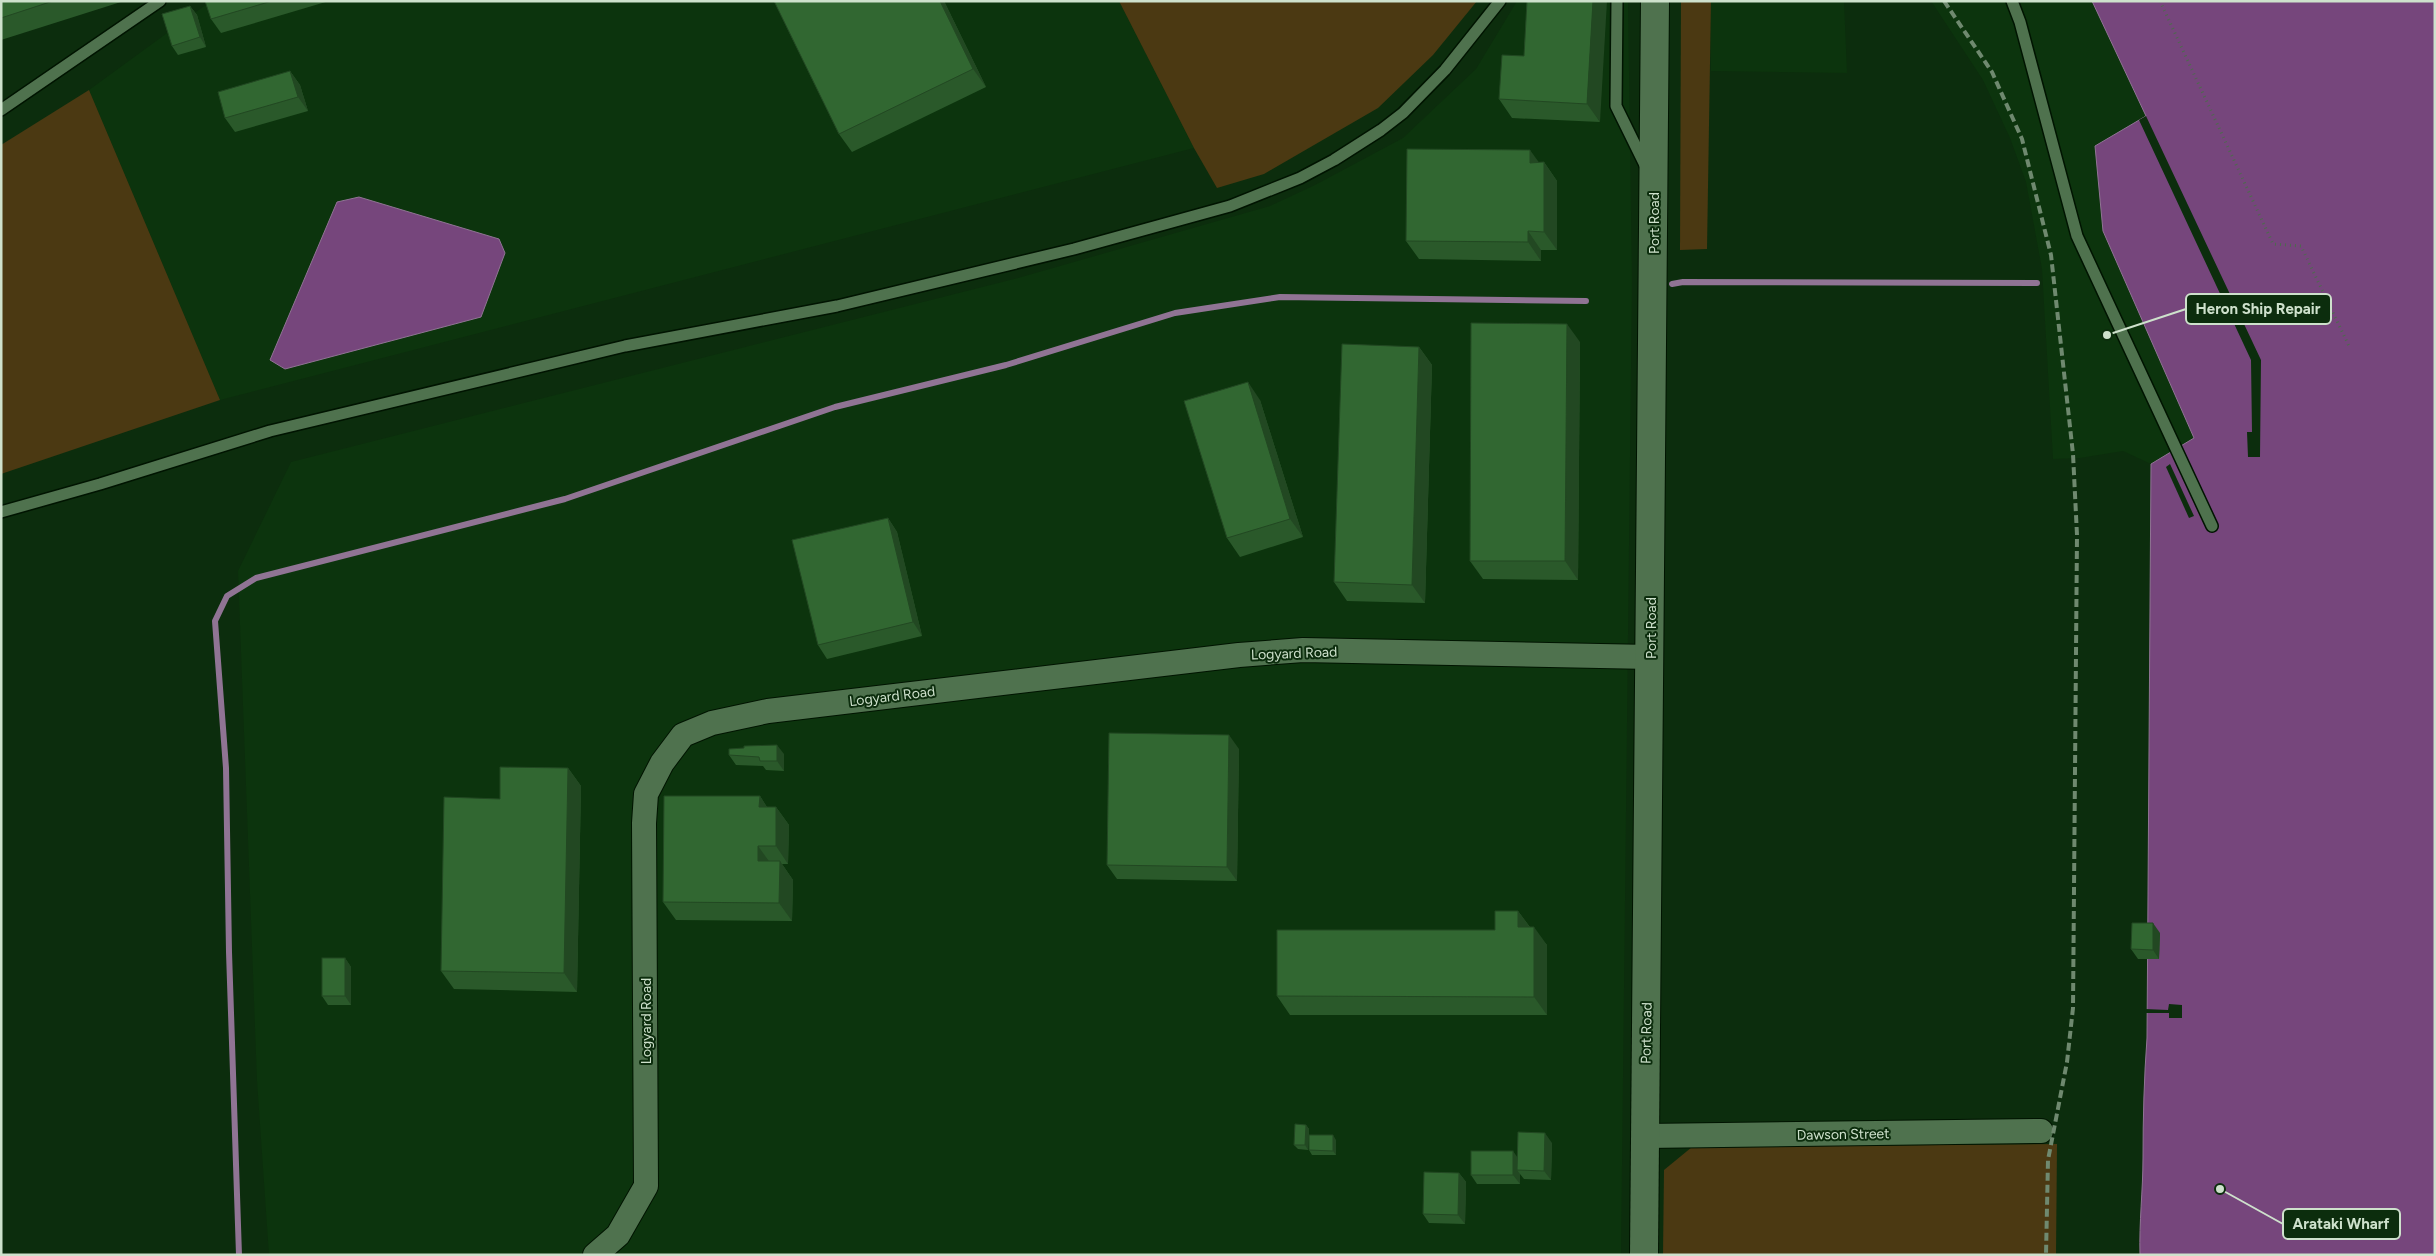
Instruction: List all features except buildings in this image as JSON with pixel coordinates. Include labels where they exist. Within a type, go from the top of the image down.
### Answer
[{"type":"main road","name":"Port Road","points":[[1644,1255],[1656,1]]},
{"type":"street","name":"Logyard Road","points":[[595,1255],[618,1235],[646,1186],[644,823],[646,794],[662,763],[683,735],[712,723],[768,711],[1303,650],[1651,657]]},
{"type":"street","name":"Dawson Street","points":[[1645,1136],[2041,1131]]},
{"type":"lane","points":[[1,110],[160,1]]},
{"type":"lane","points":[[1,512],[100,484],[270,431],[625,346],[837,306],[1074,249],[1239,203],[1300,178],[1334,160],[1381,130],[1408,108],[1445,70],[1471,41],[1500,1]]},
{"type":"lane","points":[[1617,1],[1616,106],[1654,184]]},
{"type":"lane","points":[[2012,1],[2022,31],[2077,236],[2212,526]]},
{"type":"path","points":[[2160,1],[2273,244],[2301,246],[2350,346]]},
{"type":"shaded area","points":[[211,1],[1119,1],[1194,148],[220,400],[89,90]]},
{"type":"shaded area","points":[[1119,1],[1477,1],[1433,55],[1378,108],[1264,174],[1217,188],[1194,148]]},
{"type":"shaded area","points":[[1517,1],[1628,1],[1632,280],[1621,1255],[269,1255],[257,1081],[238,571],[291,462],[1018,278],[1270,206],[1315,185],[1403,138],[1476,69]]},
{"type":"shaded area","points":[[1681,1],[1711,1],[1707,249],[1680,250]]},
{"type":"shaded area","points":[[1711,1],[1844,1],[1847,73],[1711,71]]},
{"type":"shaded area","points":[[1931,1],[2092,1],[2146,116],[2095,146],[2103,231],[2194,438],[2151,464],[2123,451],[2080,458],[2053,459],[2042,269],[2026,182],[2010,138],[1983,80]]},
{"type":"shaded area","points":[[2092,1],[2435,1],[2435,1255],[2140,1255],[2147,1038],[2151,464],[2194,438],[2103,231],[2095,146],[2146,116]]},
{"type":"shaded area","points":[[89,90],[220,400],[1,474],[1,145]]},
{"type":"shaded area","points":[[359,197],[499,239],[505,253],[481,317],[285,369],[270,360],[337,202]]},
{"type":"shaded area","points":[[2057,1144],[2056,1255],[1663,1255],[1664,1170],[1692,1147]]},
{"type":"pier","points":[[2146,116],[2261,360],[2260,457],[2248,457],[2247,432],[2252,432],[2251,360],[2139,120]]},
{"type":"pier","points":[[2170,464],[2194,516],[2189,518],[2166,467]]},
{"type":"pier","points":[[2169,1004],[2182,1005],[2182,1018],[2169,1018],[2169,1013],[2144,1013],[2145,1009],[2168,1010]]},
{"type":"waterway","points":[[1672,284],[1683,282],[2037,283]]},
{"type":"waterway","points":[[239,1255],[229,952],[226,768],[215,621],[227,596],[256,578],[565,499],[835,407],[1006,365],[1175,313],[1280,297],[1586,301]]},
{"type":"railway","points":[[1944,1],[1992,72],[2022,139],[2051,255],[2073,454],[2077,535],[2073,1008],[2067,1062],[2048,1160],[2046,1255]]},
{"type":"place","name":"Heron Ship Repair","points":[[2107,335]]},
{"type":"place","name":"Arataki Wharf","points":[[2220,1189]]}]
